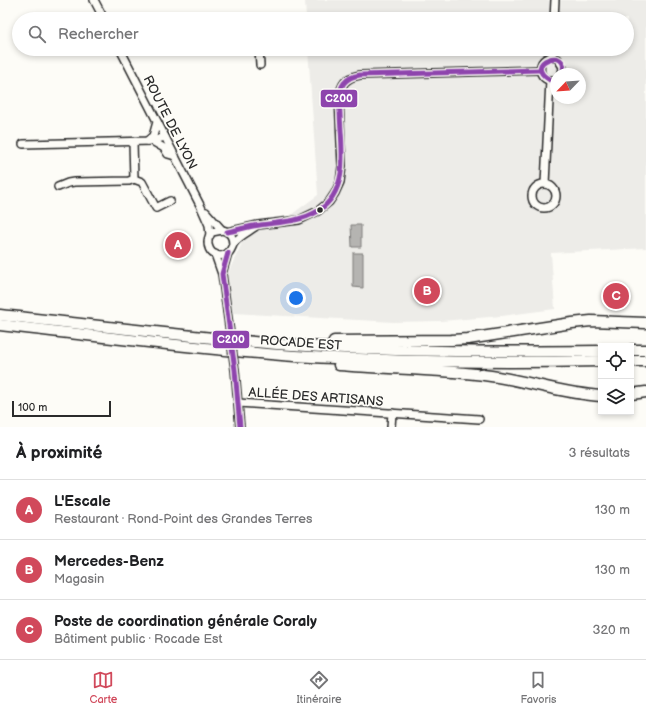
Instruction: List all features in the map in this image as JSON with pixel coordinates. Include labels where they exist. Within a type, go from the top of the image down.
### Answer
[{"type":"highway","name":"ROCADE EST","points":[[0,315],[278,344],[442,351],[598,351]]},
{"type":"highway","points":[[278,344],[288,339],[339,341],[451,340],[591,321],[646,323]]},
{"type":"highway","name":"ROCADE EST","points":[[0,325],[216,349],[294,356],[443,362],[598,361]]},
{"type":"highway","points":[[634,350],[646,350]]},
{"type":"highway","points":[[294,356],[300,362],[476,374],[511,379],[584,395],[598,396]]},
{"type":"highway","points":[[634,361],[646,361]]},
{"type":"highway","points":[[634,394],[646,392]]},
{"type":"street","points":[[94,0],[100,12]]},
{"type":"street","points":[[554,12],[555,0]]},
{"type":"street","name":"ROUTE DE LYON","points":[[124,56],[201,207],[209,225],[210,235]]},
{"type":"street","points":[[259,56],[260,65]]},
{"type":"street","points":[[550,79],[543,76],[540,70],[542,62],[552,57],[558,59],[562,64],[563,68]]},
{"type":"street","points":[[240,427],[235,370],[222,274],[215,254],[208,245],[208,238],[210,235],[215,231],[225,231],[299,220],[321,209],[335,193],[340,182],[342,166],[339,98],[341,88],[346,81],[352,77],[360,75],[540,70]]},
{"type":"street","points":[[544,184],[551,104]]},
{"type":"street","points":[[150,141],[157,122]]},
{"type":"street","points":[[23,144],[133,142],[150,141],[165,137]]},
{"type":"street","points":[[150,141],[164,148],[168,154],[175,156]]},
{"type":"street","points":[[133,142],[134,179]]},
{"type":"street","points":[[58,187],[68,182],[129,181],[134,179],[142,182],[156,208],[170,201]]},
{"type":"street","name":"ROUTE DE LYON","points":[[201,207],[225,231]]},
{"type":"street","points":[[233,244],[258,225]]},
{"type":"street","points":[[222,274],[228,253],[233,244],[232,236],[225,231]]},
{"type":"street","points":[[215,254],[223,255],[228,253]]},
{"type":"street","name":"ALLÉE DES ARTISANS","points":[[238,403],[479,419]]},
{"type":"street","name":"ALLÉE DES ARTISANS","points":[[391,427],[392,413]]},
{"type":"shaded area","points":[[305,0],[646,0],[646,248],[551,253],[555,309],[502,316],[441,321],[394,322],[232,313],[226,277],[242,243],[239,233],[284,220],[318,195],[308,56],[634,56],[634,12],[306,12]]},
{"type":"shaded area","points":[[351,225],[361,225],[361,247],[352,247]]},
{"type":"shaded area","points":[[353,253],[363,253],[363,288],[353,287]]},
{"type":"transit line","name":"C200","points":[[550,80],[542,73],[540,67],[543,63],[548,59],[555,58],[560,60],[563,65],[563,68]]},
{"type":"transit line","name":"C200","points":[[227,232],[252,226],[290,221],[311,215],[328,202],[336,191],[340,179],[342,153],[339,97],[342,86],[349,79],[360,75],[540,70]]},
{"type":"transit line","name":"C200","points":[[228,253],[222,274],[235,370],[240,427]]},
{"type":"place","name":"L'Escale","points":[[178,245]]},
{"type":"place","name":"Mercedes-Benz","points":[[427,291]]},
{"type":"place","name":"Poste de coordination générale Coraly","points":[[616,296]]}]
